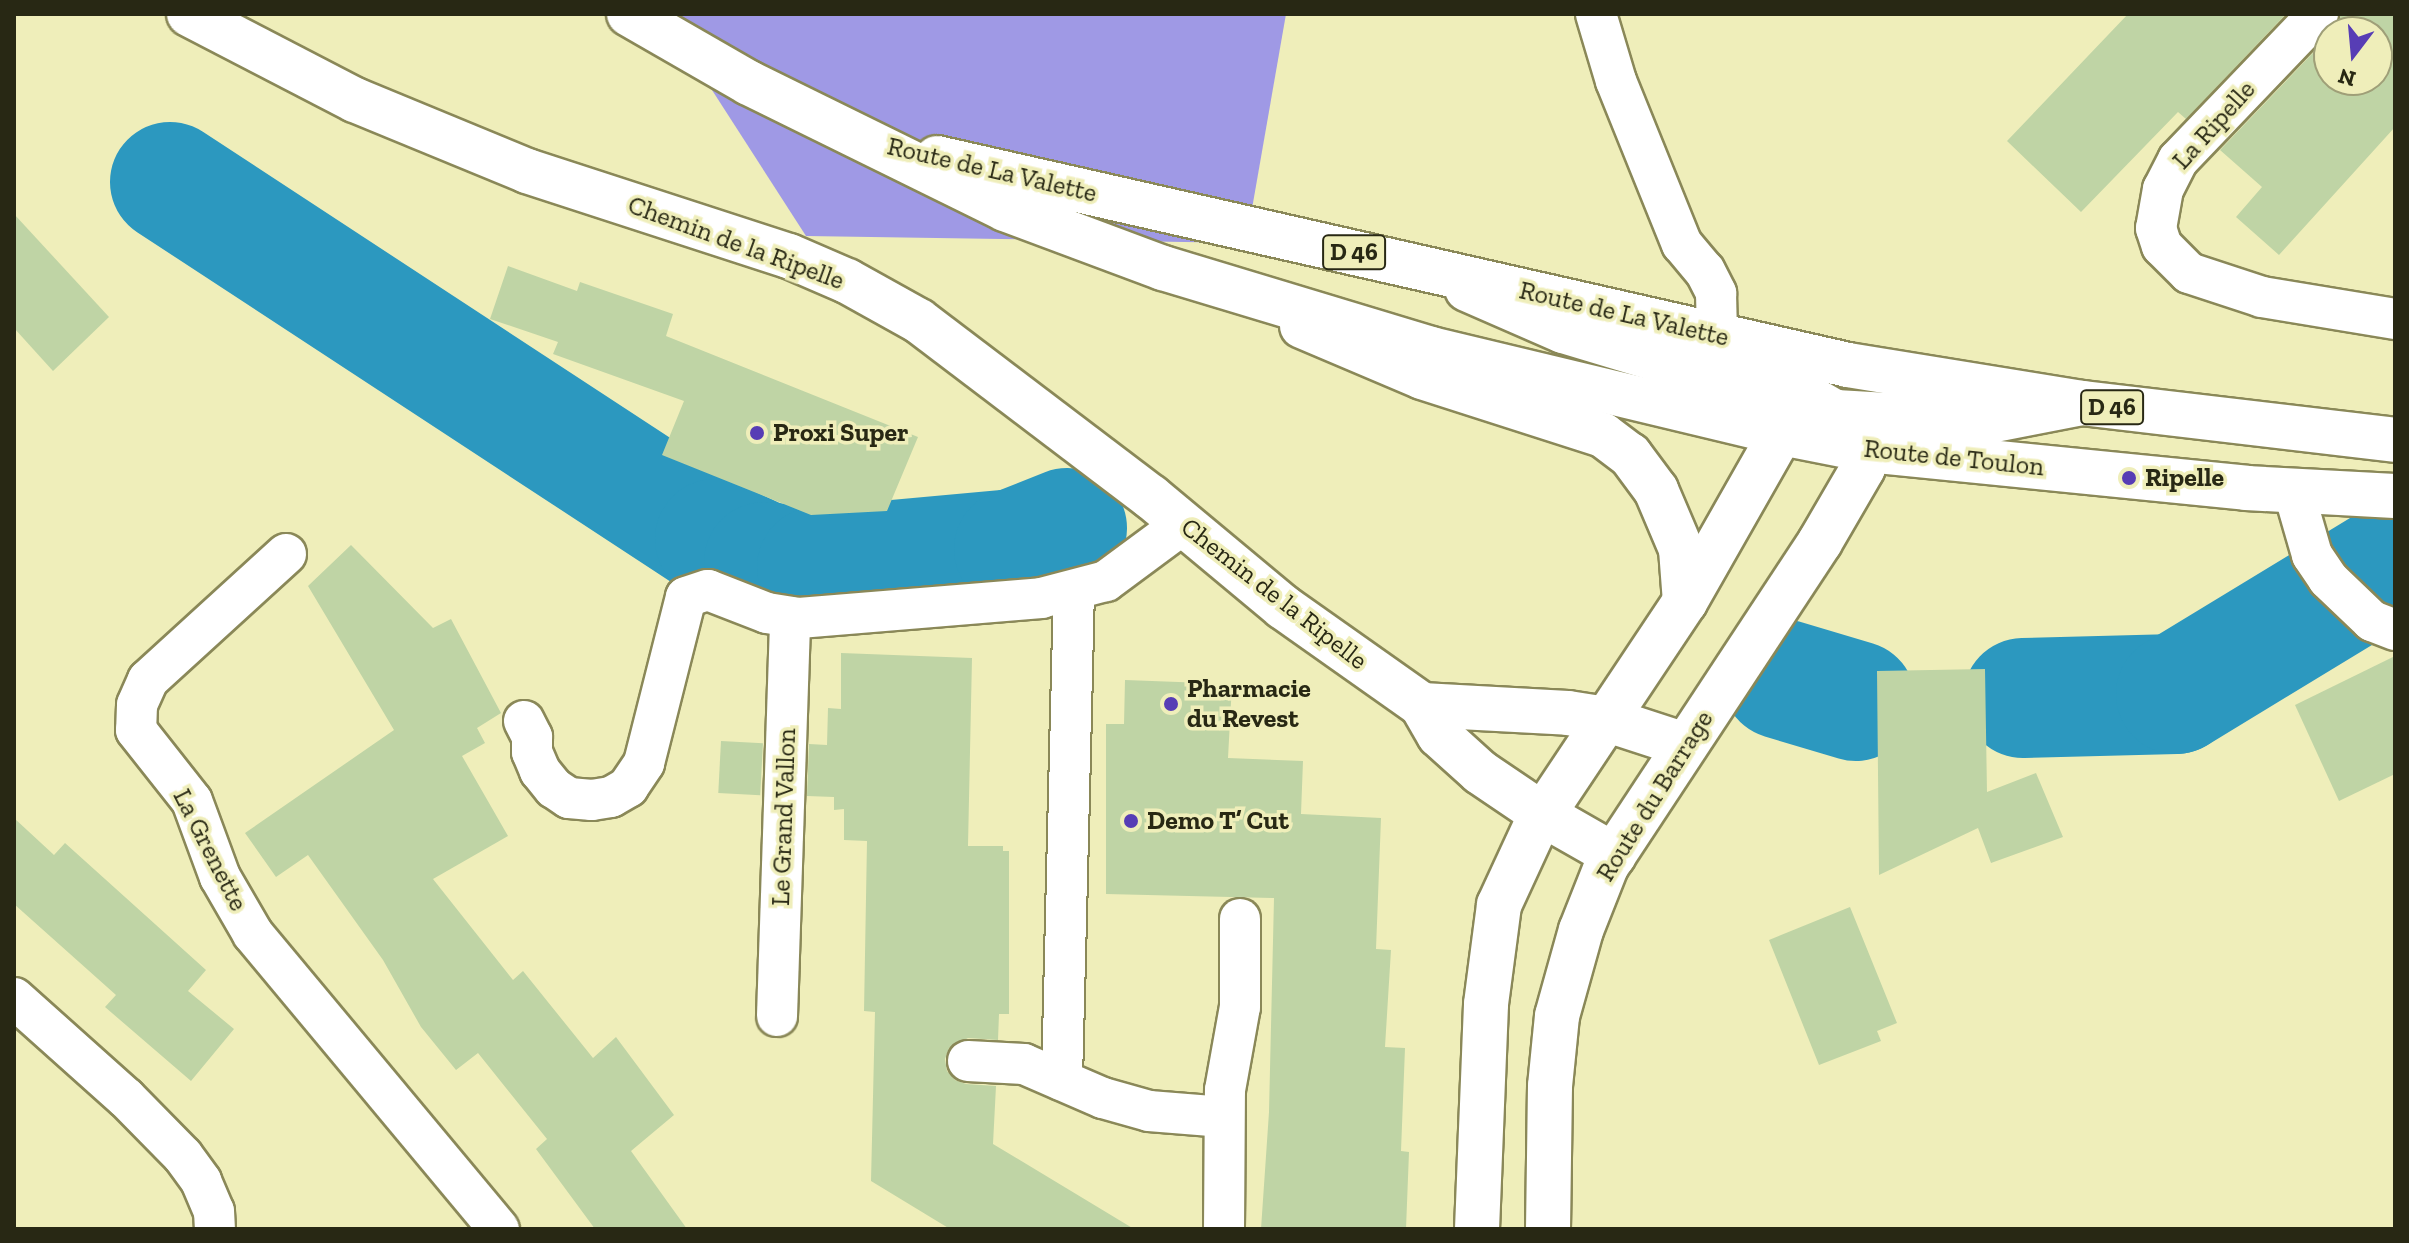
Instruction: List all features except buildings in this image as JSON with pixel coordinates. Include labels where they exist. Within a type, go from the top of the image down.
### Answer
[{"type":"street","name":"Chemin de la Ripelle","points":[[189,14],[355,100],[513,165],[789,256],[847,281],[930,329],[1183,524],[1303,622],[1422,705],[1439,735],[1469,763],[1542,814],[1614,855]]},
{"type":"street","name":"Route de La Valette","points":[[629,14],[749,83],[1005,209],[1163,268],[1431,349],[1781,433]]},
{"type":"street","name":"Route de La Valette","points":[[861,140],[1848,365],[2082,403],[2395,440]]},
{"type":"street","points":[[1409,264],[1563,331],[1814,400],[1861,427],[1868,450]]},
{"type":"street","points":[[1163,268],[1422,377],[1603,435],[1630,455],[1656,490],[1681,549],[1685,602]]},
{"type":"street","points":[[1477,1229],[1486,1004],[1499,905],[1542,814],[1685,602],[1781,433],[1836,412],[1990,421],[2082,403]]},
{"type":"street","name":"Route de Toulon","points":[[1781,433],[1868,450],[2129,478],[2293,489]]},
{"type":"street","name":"Route du Barrage","points":[[1548,1229],[1550,1086],[1557,1016],[1581,930],[1614,855],[1820,542],[1863,468],[1868,450]]},
{"type":"street","name":"D 46","points":[[2293,489],[2395,496]]},
{"type":"street","points":[[1422,705],[1568,713],[1605,719],[1685,745]]},
{"type":"lane","points":[[1596,14],[1621,94],[1682,244],[1705,271],[1716,293],[1717,335]]},
{"type":"lane","name":"La Ripelle","points":[[2318,14],[2178,160],[2163,189],[2156,228],[2162,246],[2176,262],[2189,273],[2202,278],[2262,297],[2395,319]]},
{"type":"lane","points":[[2293,489],[2312,555],[2328,579],[2383,625]]},
{"type":"lane","points":[[524,721],[532,737],[532,752],[540,771],[554,788],[569,798],[592,800],[611,797],[628,787],[644,763],[686,597],[708,590],[755,609],[790,617],[826,618],[973,606],[1074,592],[1119,574],[1183,524]]},
{"type":"lane","name":"La Grenette","points":[[286,554],[148,680],[137,705],[136,730],[192,801],[220,877],[253,934],[499,1229]]},
{"type":"lane","points":[[1062,1080],[1074,592]]},
{"type":"lane","name":"Le Grand Vallon","points":[[777,1016],[790,617]]},
{"type":"lane","points":[[1224,1229],[1224,1117],[1227,1074],[1240,1007],[1240,919]]},
{"type":"lane","points":[[14,998],[126,1098],[183,1156],[201,1181],[214,1211],[215,1229]]},
{"type":"lane","points":[[968,1061],[1024,1064],[1103,1098],[1149,1111],[1224,1117]]},
{"type":"shaded area","points":[[663,14],[1286,14],[1246,243],[806,236]]},
{"type":"waterway","points":[[170,182],[715,539],[764,562],[817,567],[1014,549],[1067,528]]},
{"type":"waterway","points":[[2023,698],[2176,694],[2395,561]]},
{"type":"waterway","points":[[1782,679],[1856,701]]},
{"type":"place","name":"Proxi Super","points":[[757,433]]},
{"type":"place","name":"Ripelle","points":[[2129,478]]},
{"type":"place","name":"Pharmacie du Revest","points":[[1171,704]]},
{"type":"place","name":"Demo T’ Cut","points":[[1131,821]]}]
